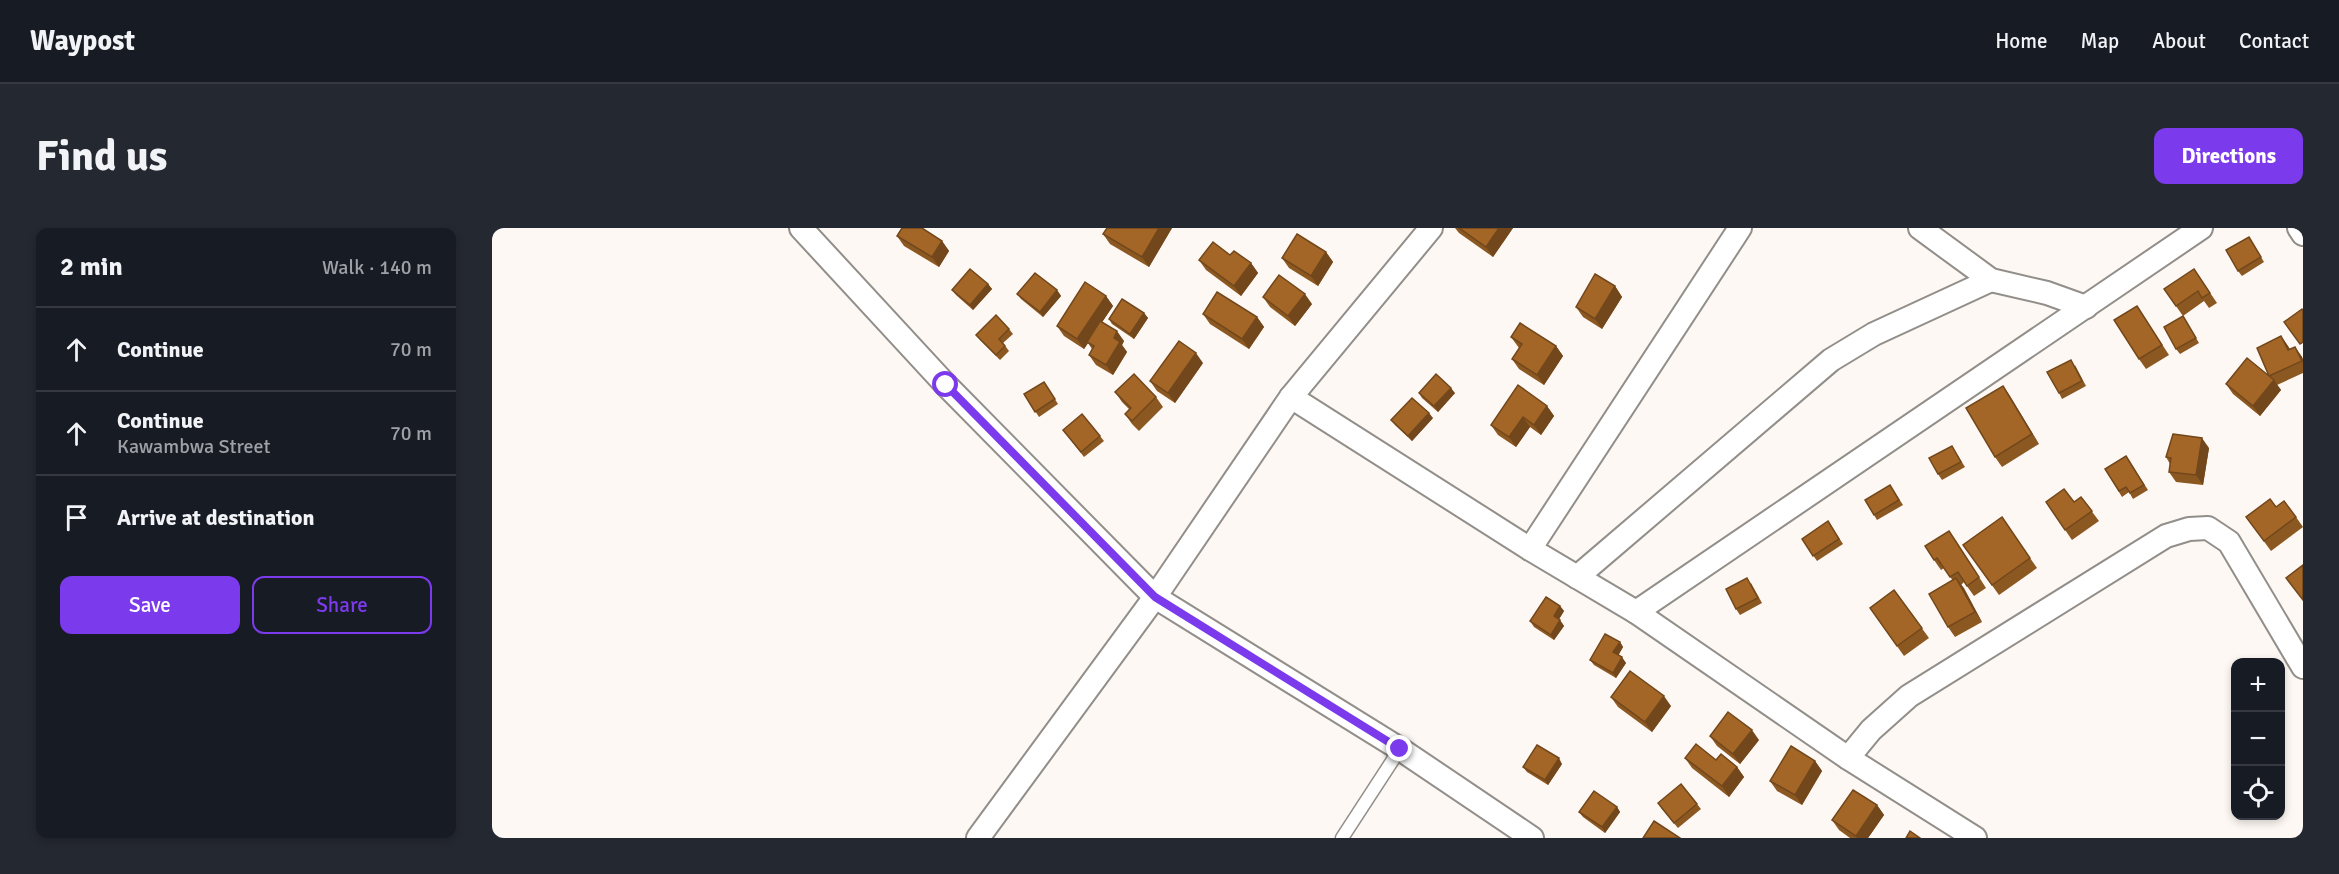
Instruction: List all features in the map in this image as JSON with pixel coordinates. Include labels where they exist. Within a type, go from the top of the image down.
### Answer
[{"type":"street","points":[[801,228],[953,393],[1155,597],[1400,749],[1532,838]]},
{"type":"street","points":[[978,838],[1155,597],[1291,397],[1431,228]]},
{"type":"street","points":[[1530,549],[1740,228]]},
{"type":"street","points":[[1920,228],[1991,280],[2048,293],[2086,307]]},
{"type":"street","points":[[1636,612],[2201,228]]},
{"type":"street","points":[[2299,228],[2303,234]]},
{"type":"street","points":[[1577,577],[1831,360],[1874,334],[1991,280]]},
{"type":"street","points":[[1291,397],[1530,549],[1636,612],[1848,758],[1975,838]]},
{"type":"street","points":[[1848,758],[1871,730],[1909,696],[2166,536],[2189,529],[2208,528],[2229,542],[2303,667]]},
{"type":"lane","points":[[1342,838],[1400,749]]},
{"type":"building","points":[[902,228],[922,228],[942,241],[932,257],[897,236]]},
{"type":"building","points":[[1107,228],[1159,228],[1142,257],[1103,234]]},
{"type":"building","points":[[1459,228],[1499,228],[1486,247]]},
{"type":"building","points":[[1297,234],[1326,252],[1311,276],[1282,258]]},
{"type":"building","points":[[2249,237],[2261,257],[2238,271],[2226,250]]},
{"type":"building","points":[[1213,242],[1230,255],[1234,251],[1251,263],[1234,286],[1199,260]]},
{"type":"building","points":[[970,269],[988,284],[970,305],[952,290]]},
{"type":"building","points":[[2194,269],[2210,293],[2202,298],[2198,291],[2176,306],[2164,289]]},
{"type":"building","points":[[1035,273],[1057,290],[1040,312],[1017,294]]},
{"type":"building","points":[[1595,274],[1615,286],[1595,319],[1576,307]]},
{"type":"building","points":[[1279,275],[1305,294],[1288,316],[1263,297]]},
{"type":"building","points":[[1085,282],[1106,296],[1077,339],[1057,326]]},
{"type":"building","points":[[1217,292],[1257,317],[1242,339],[1203,314]]},
{"type":"building","points":[[1122,299],[1144,313],[1130,334],[1109,319]]},
{"type":"building","points":[[2137,306],[2162,345],[2139,359],[2114,320]]},
{"type":"building","points":[[2302,309],[2303,342],[2300,344],[2284,322]]},
{"type":"building","points":[[996,315],[1009,329],[999,339],[1005,346],[996,355],[976,335]]},
{"type":"building","points":[[2183,316],[2196,338],[2176,349],[2164,327]]},
{"type":"building","points":[[1100,321],[1117,331],[1114,338],[1120,342],[1106,365],[1089,355],[1094,346],[1087,342]]},
{"type":"building","points":[[1520,323],[1556,346],[1537,375],[1512,359],[1522,344],[1511,337]]},
{"type":"building","points":[[2281,336],[2288,350],[2295,347],[2302,361],[2269,376],[2257,348]]},
{"type":"building","points":[[1179,341],[1196,353],[1168,393],[1150,381]]},
{"type":"building","points":[[2247,358],[2274,380],[2253,406],[2226,384]]},
{"type":"building","points":[[2071,360],[2082,381],[2059,393],[2047,372]]},
{"type":"building","points":[[1134,374],[1156,397],[1132,421],[1125,414],[1131,408],[1115,392]]},
{"type":"building","points":[[1436,374],[1451,388],[1434,406],[1419,393]]},
{"type":"building","points":[[1044,382],[1055,399],[1035,412],[1024,394]]},
{"type":"building","points":[[1518,385],[1547,406],[1534,425],[1523,417],[1509,437],[1491,425]]},
{"type":"building","points":[[2003,386],[2032,434],[1995,457],[1966,408]]},
{"type":"building","points":[[1412,398],[1429,413],[1408,436],[1391,420]]},
{"type":"building","points":[[1082,414],[1100,436],[1081,452],[1063,430]]},
{"type":"building","points":[[2173,434],[2202,438],[2196,475],[2169,472],[2171,458],[2166,457]]},
{"type":"building","points":[[1952,446],[1961,462],[1938,474],[1929,458]]},
{"type":"building","points":[[2126,456],[2144,485],[2130,493],[2126,487],[2119,491],[2105,469]]},
{"type":"building","points":[[1890,485],[1899,500],[1874,515],[1865,500]]},
{"type":"building","points":[[2064,489],[2074,502],[2081,497],[2092,511],[2065,530],[2046,502]]},
{"type":"building","points":[[2270,499],[2276,507],[2284,501],[2296,517],[2264,541],[2246,517]]},
{"type":"building","points":[[2002,517],[2030,558],[1992,585],[1963,545]]},
{"type":"building","points":[[1828,521],[1839,539],[1813,556],[1802,539]]},
{"type":"building","points":[[1949,531],[1979,577],[1967,586],[1958,572],[1950,577],[1937,558],[1934,560],[1925,546]]},
{"type":"building","points":[[2303,565],[2303,600],[2286,578]]},
{"type":"building","points":[[1747,578],[1758,598],[1736,609],[1726,589]]},
{"type":"building","points":[[1956,578],[1975,612],[1948,627],[1929,594]]},
{"type":"building","points":[[1894,590],[1922,628],[1897,646],[1870,608]]},
{"type":"building","points":[[1546,597],[1560,606],[1554,616],[1560,620],[1551,635],[1530,621]]},
{"type":"building","points":[[1605,634],[1620,642],[1613,652],[1622,657],[1613,673],[1590,660]]},
{"type":"building","points":[[1630,671],[1664,696],[1645,722],[1611,697]]},
{"type":"building","points":[[1728,712],[1752,730],[1733,754],[1710,736]]},
{"type":"building","points":[[1696,744],[1716,760],[1721,754],[1737,767],[1722,786],[1685,758]]},
{"type":"building","points":[[1537,745],[1559,758],[1545,780],[1523,767]]},
{"type":"building","points":[[1791,746],[1815,761],[1795,795],[1770,781]]},
{"type":"building","points":[[1681,784],[1697,804],[1674,823],[1658,803]]},
{"type":"building","points":[[1853,790],[1877,805],[1856,836],[1832,820]]},
{"type":"building","points":[[1594,791],[1617,807],[1602,827],[1579,812]]},
{"type":"building","points":[[1654,821],[1680,838],[1643,838]]},
{"type":"building","points":[[1910,831],[1920,838],[1906,838]]},
{"type":"route","points":[[946,385],[1040,483],[1155,597],[1400,749]]}]
